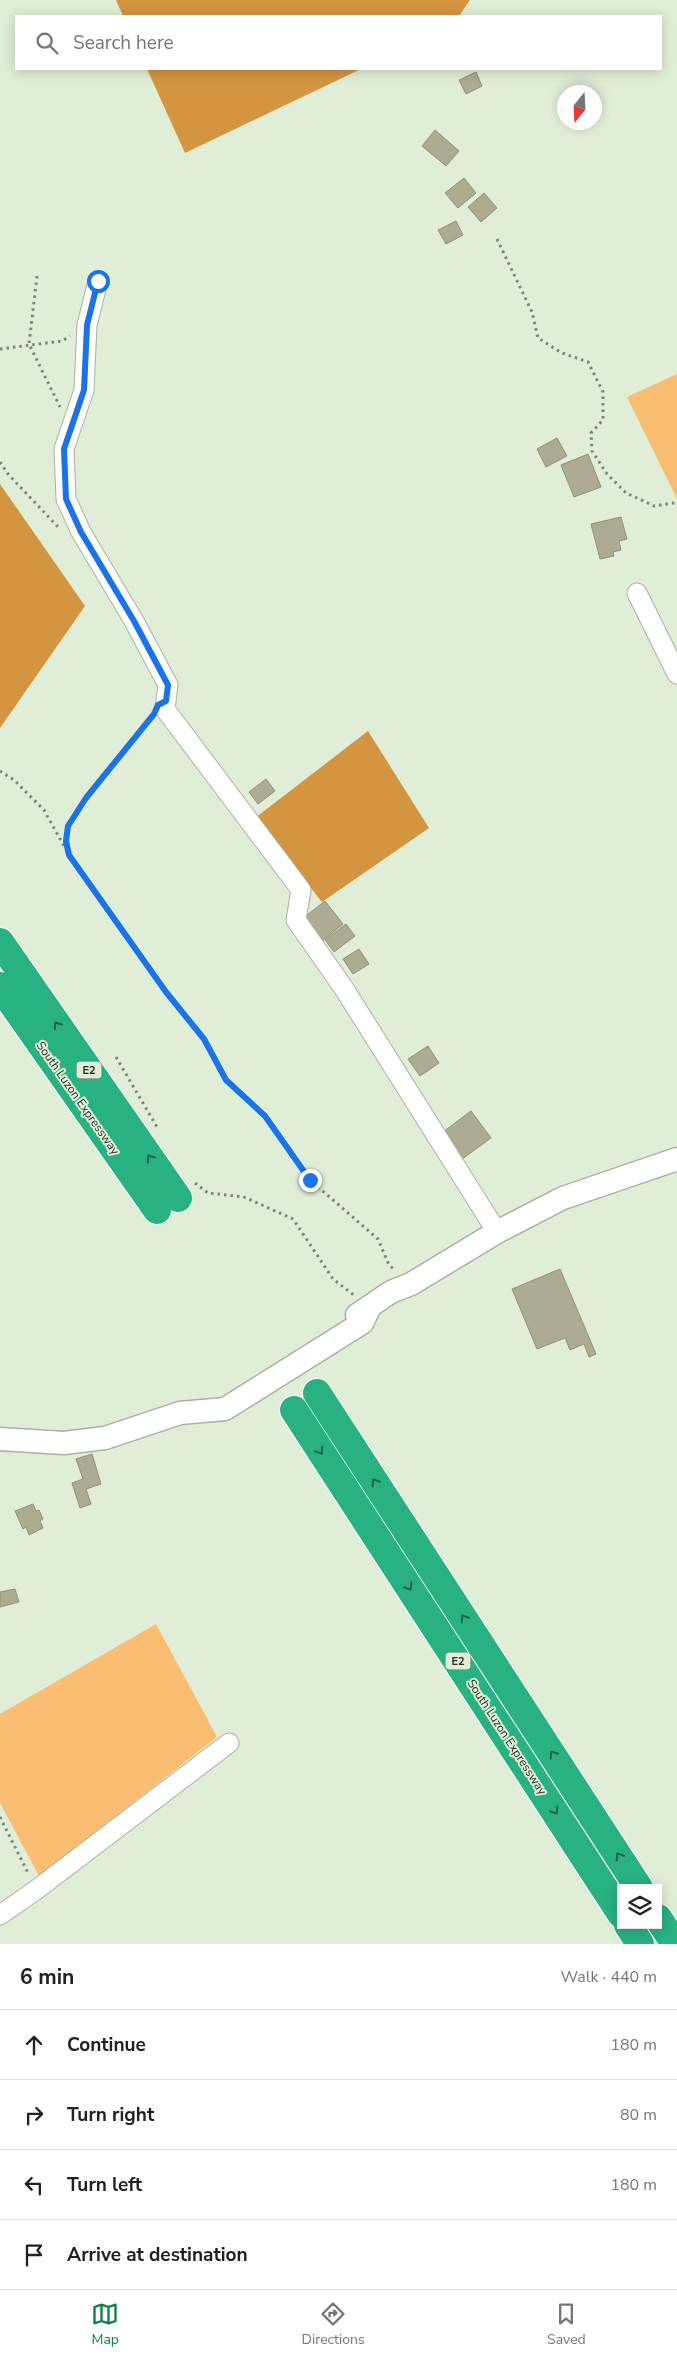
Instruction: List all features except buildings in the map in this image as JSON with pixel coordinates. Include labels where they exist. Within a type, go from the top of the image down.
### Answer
[{"type":"highway","name":"South Luzon Expressway","points":[[0,942],[176,1197]]},
{"type":"highway","name":"South Luzon Expressway","points":[[0,986],[176,1197]]},
{"type":"highway","name":"E2","points":[[317,1393],[636,1884]]},
{"type":"highway","name":"South Luzon Expressway","points":[[294,1410],[617,1908]]},
{"type":"highway","points":[[662,1924],[675,1944]]},
{"type":"highway","points":[[631,1929],[640,1944]]},
{"type":"street","points":[[98,281],[87,325],[84,390],[64,449],[66,499],[81,532],[134,621],[168,685],[165,709],[301,890],[296,920],[343,987],[497,1232]]},
{"type":"street","points":[[638,593],[677,674]]},
{"type":"street","points":[[332,1329],[370,1307],[391,1292],[411,1284],[497,1232],[563,1198],[677,1159]]},
{"type":"street","points":[[0,1439],[64,1442],[105,1438],[180,1413],[225,1410],[362,1323],[370,1307]]},
{"type":"street","points":[[0,1914],[36,1890],[229,1743]]},
{"type":"path","points":[[497,239],[532,312],[538,338],[562,353],[588,362],[603,392],[603,420],[592,433],[592,451],[606,474],[626,493],[654,506],[673,503],[677,507]]},
{"type":"path","points":[[37,276],[29,344],[61,410]]},
{"type":"path","points":[[0,350],[29,344],[62,341],[87,325]]},
{"type":"path","points":[[69,855],[66,841],[68,826],[86,798],[154,714],[158,705],[166,701]]},
{"type":"path","points":[[0,771],[14,780],[44,810],[69,855],[166,992],[204,1039],[226,1080],[265,1116],[310,1180],[378,1239],[389,1265],[411,1284]]},
{"type":"path","points":[[116,1057],[161,1134]]},
{"type":"path","points":[[176,1197],[208,1193],[244,1197],[293,1219],[333,1279],[370,1307]]},
{"type":"path","points":[[0,1817],[36,1890]]},
{"type":"shaded area","points":[[116,0],[470,0],[460,15],[123,15]]},
{"type":"shaded area","points":[[147,70],[359,70],[185,153]]},
{"type":"shaded area","points":[[677,374],[677,499],[627,397]]},
{"type":"shaded area","points":[[0,484],[85,606],[0,728]]},
{"type":"shaded area","points":[[368,731],[429,828],[322,902],[255,818]]},
{"type":"shaded area","points":[[156,1624],[217,1737],[39,1876],[0,1803],[0,1714]]},
{"type":"route","points":[[98,281],[87,325],[84,390],[64,449],[66,499],[81,532],[134,621],[168,685],[166,701],[158,705],[154,714],[86,798],[68,826],[66,841],[69,855],[106,910],[166,992],[204,1039],[226,1080],[265,1116],[310,1180]]}]
